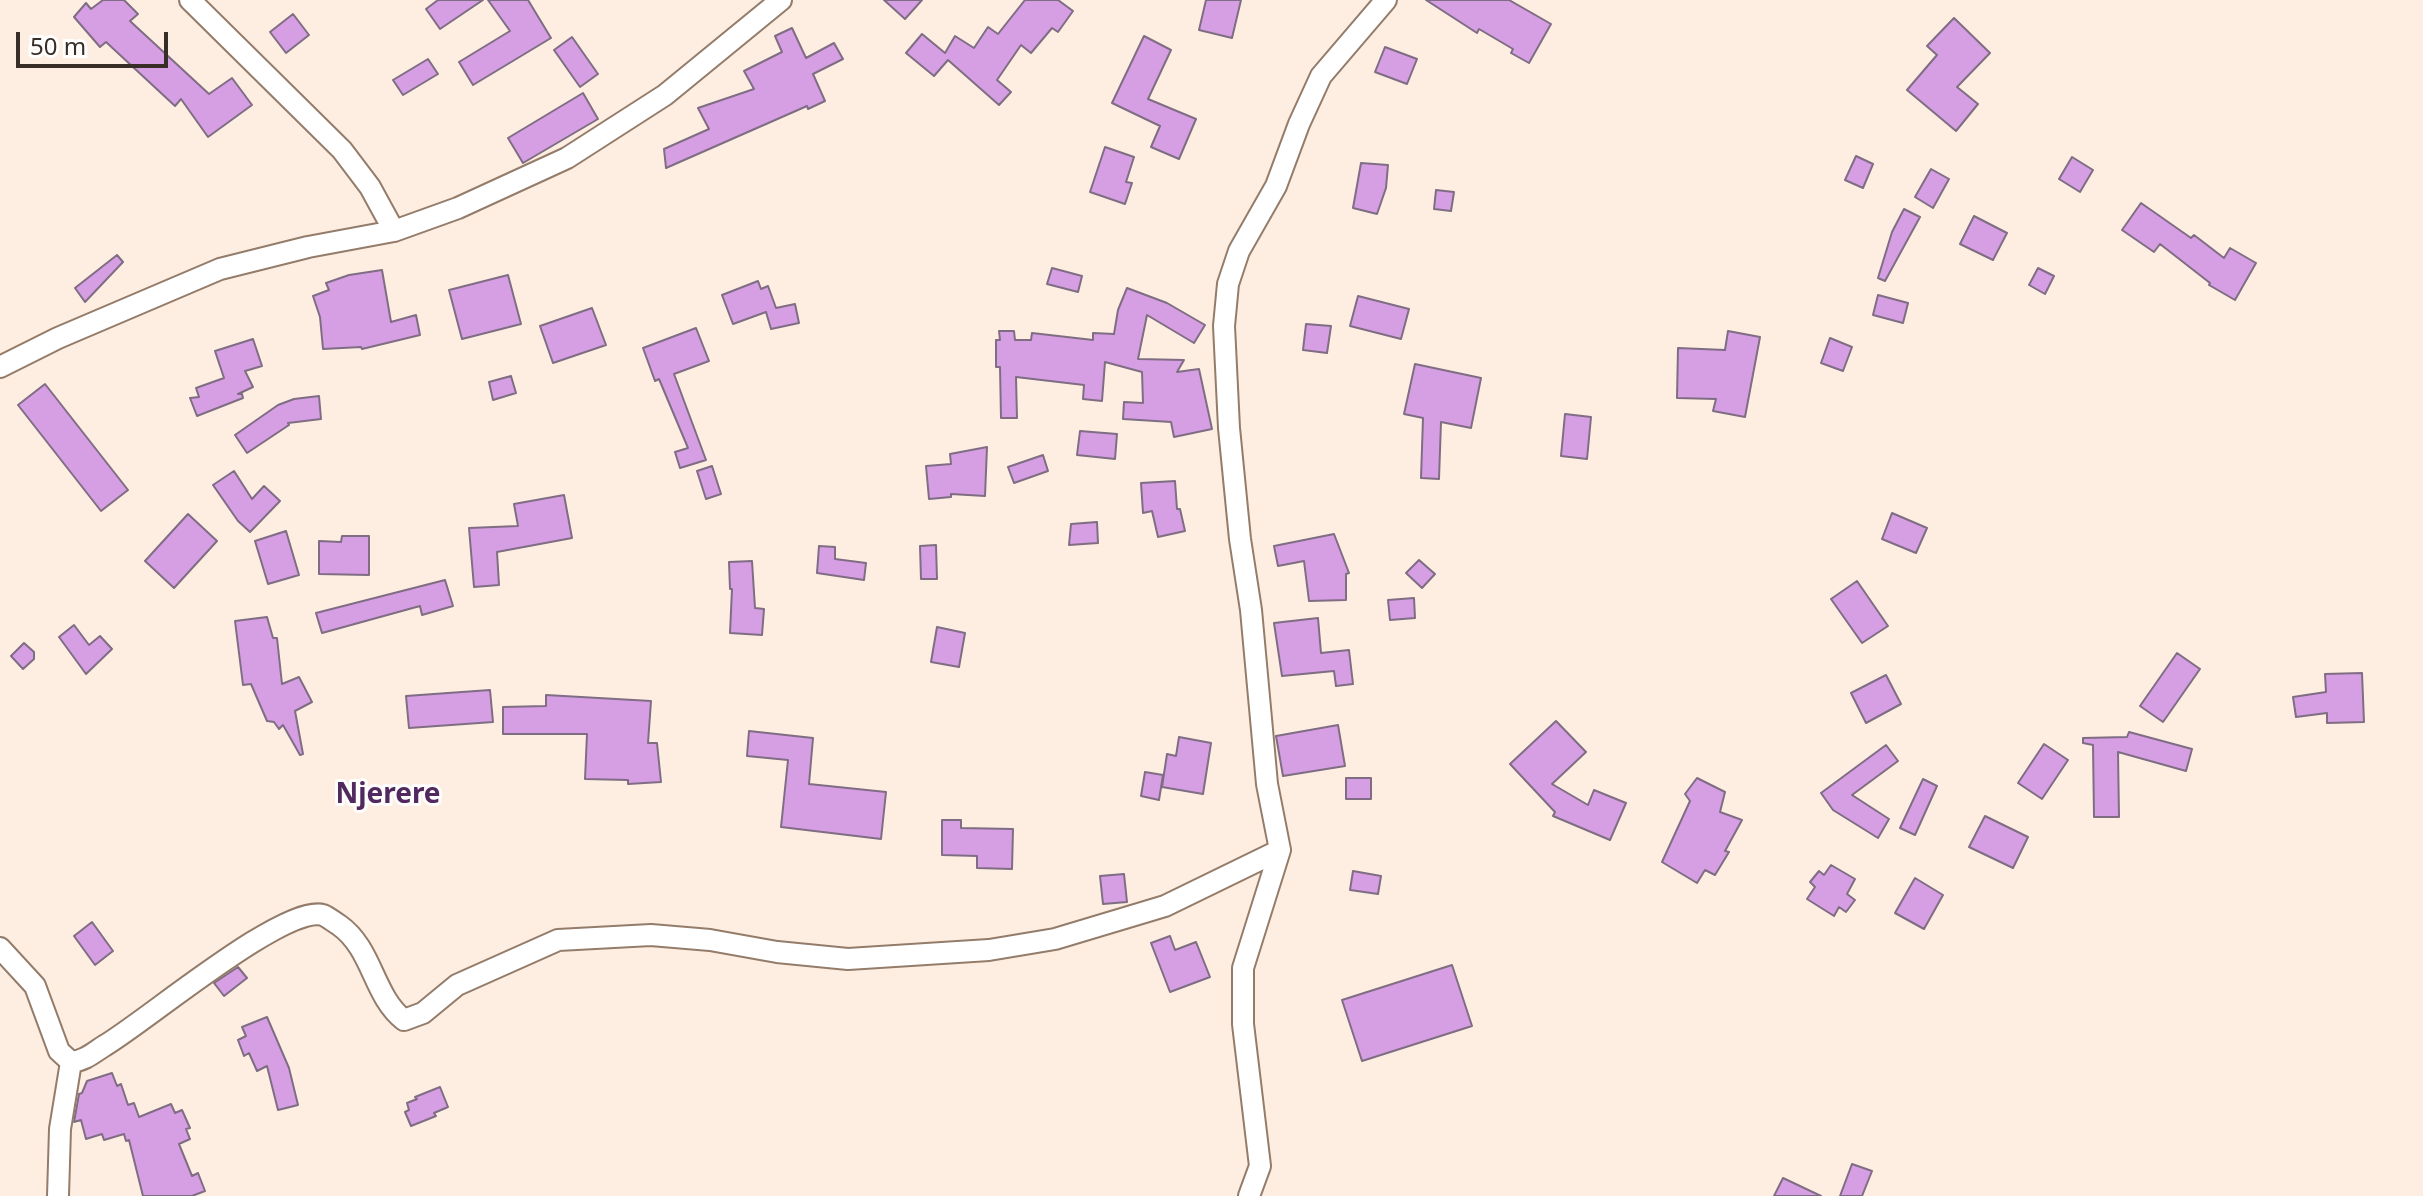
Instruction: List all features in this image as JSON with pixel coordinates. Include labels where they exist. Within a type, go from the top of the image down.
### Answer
[{"type":"street","points":[[190,0],[342,150],[370,187],[394,231]]},
{"type":"street","points":[[0,367],[58,338],[220,269],[308,247],[394,231],[458,208],[567,158],[665,95],[781,0]]},
{"type":"street","points":[[1249,1196],[1260,1166],[1243,1024],[1243,968],[1280,850],[1265,772],[1251,610],[1230,442],[1224,326],[1228,284],[1239,251],[1276,186],[1321,76],[1386,0]]},
{"type":"street","points":[[0,948],[35,986],[59,1051],[71,1062],[82,1061],[122,1036],[228,958],[280,927],[309,915],[324,915],[353,937],[361,946],[390,1006],[404,1020],[423,1013],[457,985],[558,940],[651,935],[848,959],[989,950],[1055,939],[1165,906],[1280,850]]},
{"type":"street","points":[[58,1196],[60,1129],[71,1062]]},
{"type":"building","points":[[103,0],[124,0],[138,14],[130,21],[209,94],[232,78],[252,105],[208,137],[181,99],[175,106],[106,42],[100,47],[74,17],[86,3],[91,9]]},
{"type":"building","points":[[438,0],[483,0],[440,29],[426,9]]},
{"type":"building","points":[[488,0],[528,0],[551,38],[473,85],[459,62],[510,31]]},
{"type":"building","points":[[884,0],[922,0],[905,19]]},
{"type":"building","points":[[1025,0],[1058,0],[1073,11],[1058,32],[1052,28],[1031,53],[1021,45],[997,80],[1011,92],[999,105],[948,60],[934,76],[906,53],[922,34],[945,53],[955,36],[974,48],[988,27],[998,34]]},
{"type":"building","points":[[1206,0],[1241,0],[1232,38],[1199,30]]},
{"type":"building","points":[[1426,0],[1509,0],[1551,24],[1529,63],[1511,53],[1513,49],[1479,29],[1477,33]]},
{"type":"building","points":[[293,14],[309,35],[286,53],[270,32]]},
{"type":"building","points":[[1954,18],[1990,53],[1957,87],[1978,104],[1956,131],[1907,90],[1937,55],[1927,46]]},
{"type":"building","points":[[792,28],[806,58],[834,43],[843,59],[813,74],[825,101],[666,168],[664,149],[709,129],[698,108],[754,89],[744,71],[782,52],[775,36]]},
{"type":"building","points":[[1144,36],[1171,50],[1148,99],[1196,119],[1179,159],[1151,147],[1160,126],[1112,103]]},
{"type":"building","points":[[572,37],[598,74],[580,87],[554,50]]},
{"type":"building","points":[[1385,47],[1417,59],[1407,84],[1375,72]]},
{"type":"building","points":[[428,59],[438,74],[403,95],[393,80]]},
{"type":"building","points":[[583,93],[598,119],[523,163],[508,138]]},
{"type":"building","points":[[1105,147],[1134,157],[1126,182],[1132,183],[1125,204],[1090,192]]},
{"type":"building","points":[[1856,156],[1873,164],[1863,188],[1845,180]]},
{"type":"building","points":[[2072,157],[2093,170],[2080,192],[2059,179]]},
{"type":"building","points":[[1361,163],[1388,165],[1386,188],[1377,214],[1353,208]]},
{"type":"building","points":[[1931,169],[1949,179],[1933,208],[1915,197]]},
{"type":"building","points":[[1436,190],[1454,192],[1451,211],[1434,209]]},
{"type":"building","points":[[2141,203],[2191,238],[2194,235],[2224,258],[2230,248],[2256,263],[2235,300],[2209,285],[2160,244],[2154,252],[2122,230]]},
{"type":"building","points":[[1904,209],[1920,217],[1885,281],[1878,278],[1892,232]]},
{"type":"building","points":[[1974,216],[2007,233],[1993,260],[1960,244]]},
{"type":"building","points":[[117,255],[123,262],[85,302],[75,288]]},
{"type":"building","points":[[1052,268],[1082,276],[1078,292],[1047,284]]},
{"type":"building","points":[[2038,268],[2054,276],[2045,294],[2029,285]]},
{"type":"building","points":[[382,270],[391,322],[416,315],[420,335],[362,349],[323,349],[320,317],[313,296],[329,290],[326,283],[349,275]]},
{"type":"building","points":[[508,275],[521,324],[462,339],[449,290]]},
{"type":"building","points":[[758,281],[761,289],[768,286],[776,308],[795,304],[799,323],[771,329],[766,312],[733,324],[722,295]]},
{"type":"building","points":[[1127,288],[1167,303],[1205,325],[1194,343],[1147,315],[1138,359],[1184,360],[1177,372],[1199,369],[1212,429],[1174,437],[1171,422],[1123,419],[1124,402],[1143,403],[1142,372],[1105,362],[1102,401],[1083,399],[1084,385],[1016,377],[1017,418],[1001,418],[1000,367],[996,367],[999,331],[1014,331],[1015,340],[1031,340],[1032,333],[1093,340],[1093,333],[1114,334],[1118,310]]},
{"type":"building","points":[[1878,295],[1908,303],[1903,323],[1873,315]]},
{"type":"building","points":[[1358,296],[1409,309],[1401,339],[1350,326]]},
{"type":"building","points":[[592,308],[606,345],[553,363],[540,326]]},
{"type":"building","points":[[1306,324],[1331,326],[1327,353],[1303,350]]},
{"type":"building","points":[[696,328],[709,361],[674,374],[706,460],[680,468],[675,452],[688,448],[659,379],[655,381],[643,348]]},
{"type":"building","points":[[1728,331],[1760,337],[1745,417],[1713,411],[1716,399],[1677,398],[1678,348],[1725,350]]},
{"type":"building","points":[[1830,338],[1852,347],[1843,371],[1821,363]]},
{"type":"building","points":[[253,339],[262,366],[245,371],[253,387],[238,394],[242,394],[243,398],[197,416],[190,398],[199,397],[196,388],[224,378],[215,351]]},
{"type":"building","points":[[1415,364],[1481,378],[1471,428],[1441,422],[1439,479],[1421,478],[1423,418],[1404,414]]},
{"type":"building","points":[[511,376],[516,393],[493,400],[489,382]]},
{"type":"building","points":[[45,384],[128,490],[101,511],[18,405]]},
{"type":"building","points":[[319,396],[321,419],[288,423],[247,453],[235,435],[278,405],[294,399]]},
{"type":"building","points":[[1565,414],[1591,417],[1587,459],[1561,456]]},
{"type":"building","points":[[1080,431],[1117,434],[1115,459],[1077,455]]},
{"type":"building","points":[[987,447],[985,496],[951,494],[951,497],[929,499],[926,466],[951,464],[950,454]]},
{"type":"building","points":[[1043,455],[1048,471],[1014,483],[1008,467]]},
{"type":"building","points":[[712,466],[721,494],[706,499],[697,471]]},
{"type":"building","points":[[234,471],[252,499],[264,486],[280,501],[250,532],[238,521],[213,485]]},
{"type":"building","points":[[1175,481],[1177,509],[1180,509],[1185,531],[1158,537],[1152,511],[1143,513],[1141,483]]},
{"type":"building","points":[[564,495],[572,538],[497,552],[499,585],[474,587],[469,528],[518,526],[514,504]]},
{"type":"building","points":[[1892,513],[1927,528],[1916,553],[1882,539]]},
{"type":"building","points":[[188,514],[217,541],[174,588],[145,561]]},
{"type":"building","points":[[1097,522],[1098,543],[1069,545],[1071,524]]},
{"type":"building","points":[[286,531],[299,575],[268,584],[255,541]]},
{"type":"building","points":[[1334,534],[1349,573],[1346,574],[1346,600],[1309,601],[1304,561],[1278,566],[1274,546]]},
{"type":"building","points":[[342,536],[369,536],[369,575],[319,574],[319,541],[341,542]]},
{"type":"building","points":[[936,545],[937,579],[921,579],[920,546]]},
{"type":"building","points":[[819,546],[835,547],[835,559],[866,563],[864,580],[817,573]]},
{"type":"building","points":[[1419,560],[1435,574],[1422,588],[1406,573]]},
{"type":"building","points":[[752,561],[755,608],[764,609],[762,635],[730,633],[732,589],[729,562]]},
{"type":"building","points":[[445,580],[453,606],[422,615],[420,606],[322,633],[316,613]]},
{"type":"building","points":[[1857,581],[1888,626],[1862,643],[1831,599]]},
{"type":"building","points":[[1414,598],[1415,618],[1390,620],[1388,600]]},
{"type":"building","points":[[267,617],[273,638],[277,638],[282,684],[299,677],[312,702],[295,711],[303,754],[300,755],[283,725],[279,729],[274,722],[267,721],[251,684],[243,685],[235,621]]},
{"type":"building","points":[[1318,618],[1321,653],[1349,650],[1353,684],[1336,686],[1334,671],[1282,676],[1274,623]]},
{"type":"building","points":[[74,625],[89,645],[100,636],[112,649],[86,674],[59,637]]},
{"type":"building","points":[[937,627],[965,633],[959,667],[931,662]]},
{"type":"building","points":[[24,643],[34,652],[34,659],[23,669],[11,656]]},
{"type":"building","points":[[2177,653],[2200,669],[2163,722],[2140,706]]},
{"type":"building","points":[[2362,673],[2364,722],[2327,723],[2327,713],[2296,717],[2293,697],[2326,692],[2325,674]]},
{"type":"building","points":[[1886,675],[1901,704],[1866,723],[1851,693]]},
{"type":"building","points":[[490,690],[493,722],[409,728],[406,696]]},
{"type":"building","points":[[546,695],[651,701],[648,743],[657,743],[661,782],[628,784],[628,780],[585,779],[587,734],[503,734],[503,707],[546,706]]},
{"type":"building","points":[[1556,721],[1586,752],[1552,784],[1588,805],[1594,790],[1626,803],[1610,840],[1553,816],[1555,812],[1510,764]]},
{"type":"building","points":[[1338,725],[1345,766],[1283,776],[1276,736]]},
{"type":"building","points":[[749,731],[813,738],[809,784],[886,792],[881,839],[781,827],[788,760],[747,756]]},
{"type":"building","points":[[2129,732],[2192,749],[2186,771],[2118,752],[2119,817],[2094,817],[2093,745],[2083,743],[2083,738],[2127,737]]},
{"type":"building","points":[[1179,737],[1211,743],[1203,794],[1162,787],[1167,754],[1176,756]]},
{"type":"building","points":[[2044,744],[2068,760],[2042,799],[2018,783]]},
{"type":"building","points":[[1886,745],[1898,761],[1852,795],[1889,819],[1878,838],[1833,810],[1821,793]]},
{"type":"building","points":[[1145,772],[1163,775],[1159,800],[1141,796]]},
{"type":"building","points":[[1346,778],[1371,778],[1371,799],[1346,799]]},
{"type":"building","points":[[1697,778],[1725,792],[1720,812],[1742,820],[1725,851],[1729,852],[1715,875],[1705,870],[1697,883],[1662,862],[1690,801],[1685,794]]},
{"type":"building","points":[[1923,779],[1937,786],[1915,835],[1900,828]]},
{"type":"building","points":[[1985,816],[2028,837],[2013,868],[1969,847]]},
{"type":"building","points":[[942,820],[961,820],[961,828],[1013,829],[1012,869],[977,868],[977,856],[942,855]]},
{"type":"building","points":[[1831,865],[1855,879],[1847,894],[1855,900],[1846,912],[1839,907],[1834,916],[1807,899],[1815,887],[1810,882],[1819,871],[1824,875]]},
{"type":"building","points":[[1353,871],[1381,876],[1378,894],[1350,890]]},
{"type":"building","points":[[1124,874],[1127,902],[1103,904],[1100,876]]},
{"type":"building","points":[[1915,878],[1943,895],[1924,929],[1895,913]]},
{"type":"building","points":[[92,922],[113,951],[95,965],[74,936]]},
{"type":"building","points":[[1170,936],[1175,950],[1196,942],[1210,977],[1170,992],[1151,943]]},
{"type":"building","points":[[1452,965],[1472,1026],[1362,1061],[1342,1000]]},
{"type":"building","points":[[238,967],[247,978],[224,996],[214,983]]},
{"type":"building","points":[[267,1017],[289,1068],[298,1105],[278,1110],[267,1066],[257,1071],[249,1053],[244,1056],[238,1040],[246,1036],[242,1027]]},
{"type":"building","points":[[112,1073],[117,1086],[121,1084],[128,1105],[134,1103],[139,1117],[171,1104],[175,1113],[182,1110],[190,1128],[186,1129],[190,1139],[179,1144],[192,1176],[198,1173],[205,1191],[192,1196],[143,1196],[129,1140],[126,1141],[124,1134],[104,1140],[102,1134],[86,1139],[81,1120],[74,1122],[79,1094],[87,1081]]},
{"type":"building","points":[[440,1087],[448,1107],[434,1113],[436,1116],[411,1126],[405,1112],[409,1110],[407,1103]]},
{"type":"building","points":[[1852,1164],[1872,1171],[1862,1196],[1840,1196]]},
{"type":"building","points":[[1783,1178],[1821,1196],[1774,1196]]},
{"type":"district","name":"Njerere","points":[[388,795]]}]
